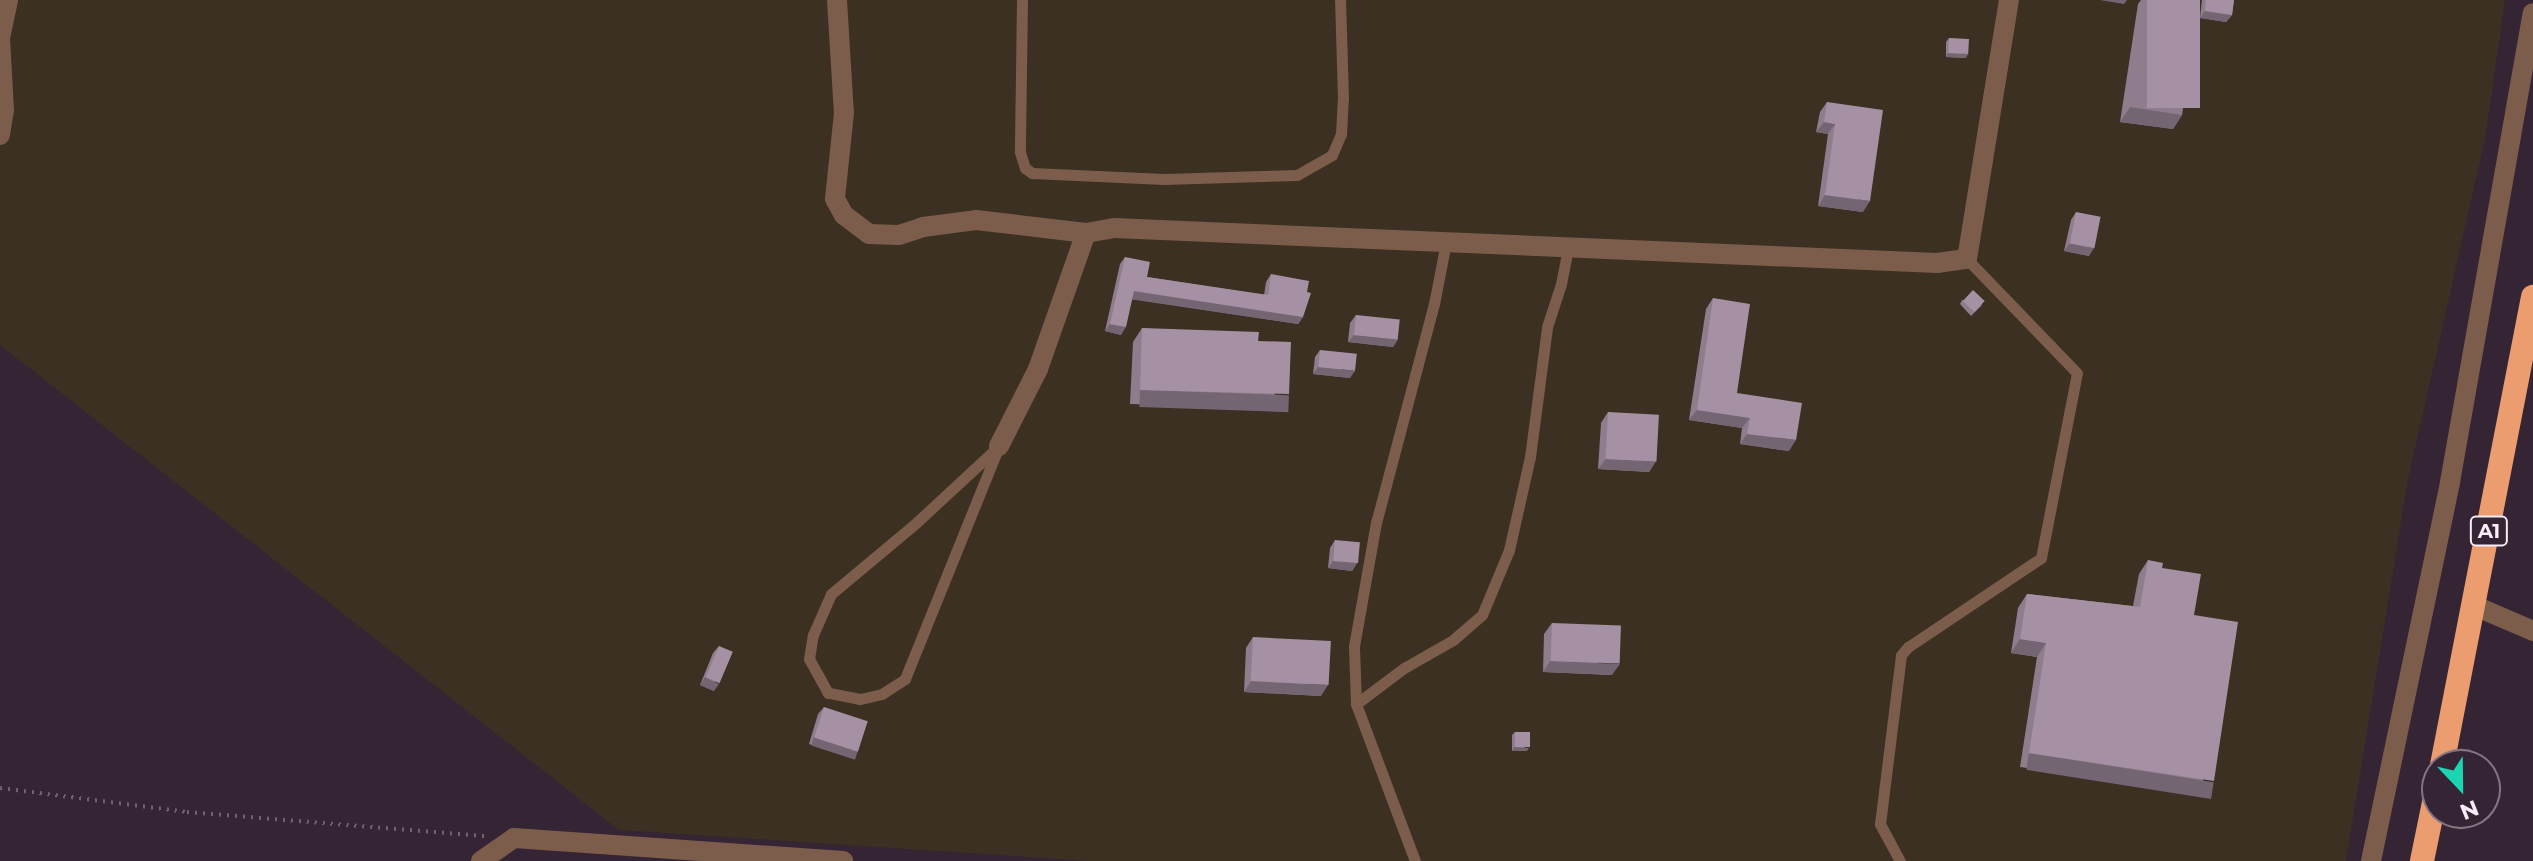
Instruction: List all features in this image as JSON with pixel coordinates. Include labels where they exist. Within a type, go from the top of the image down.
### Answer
[{"type":"highway","name":"A1","points":[[2445,749],[2533,297]]},
{"type":"highway","points":[[2422,861],[2429,829]]},
{"type":"street","points":[[0,135],[4,110],[0,38],[8,0]]},
{"type":"street","points":[[837,0],[844,113],[835,199],[844,215],[869,234],[899,235],[923,227],[976,220],[1086,233],[1114,228],[1937,263],[1967,259],[2009,0]]},
{"type":"street","points":[[2371,861],[2450,482],[2533,13]]},
{"type":"street","points":[[999,446],[1038,369],[1086,233]]},
{"type":"street","points":[[2475,606],[2533,631]]},
{"type":"street","points":[[481,861],[514,838],[843,861]]},
{"type":"lane","points":[[1022,0],[1020,152],[1025,168],[1032,173],[1164,179],[1297,175],[1332,155],[1341,134],[1340,0]]},
{"type":"lane","points":[[1415,861],[1356,704],[1354,646],[1376,523],[1434,304],[1446,242]]},
{"type":"lane","points":[[1356,704],[1404,668],[1453,640],[1482,615],[1509,550],[1530,457],[1547,327],[1568,247]]},
{"type":"lane","points":[[1900,861],[1880,824],[1901,655],[1908,647],[2041,558],[2077,373],[1967,259]]},
{"type":"lane","points":[[999,446],[905,679],[882,694],[860,699],[828,693],[809,659],[813,635],[831,594],[917,522],[999,446]]},
{"type":"path","points":[[0,788],[187,812],[514,838]]},
{"type":"shaded area","points":[[0,0],[2505,0],[2485,139],[2408,479],[2346,861],[1088,861],[619,830],[0,345]]},
{"type":"building","points":[[2147,0],[2200,0],[2200,108],[2147,108]]},
{"type":"building","points":[[2206,0],[2234,0],[2232,15],[2205,11]]},
{"type":"building","points":[[1949,38],[1969,39],[1968,54],[1948,53]]},
{"type":"building","points":[[1827,102],[1883,110],[1870,201],[1825,195],[1835,124],[1824,122]]},
{"type":"building","points":[[2076,212],[2101,217],[2094,248],[2070,243]]},
{"type":"building","points":[[1125,257],[1150,262],[1147,277],[1268,295],[1271,274],[1309,281],[1307,292],[1311,293],[1303,317],[1134,291],[1126,327],[1110,324]]},
{"type":"building","points":[[1973,290],[1985,301],[1974,312],[1963,301]]},
{"type":"building","points":[[1713,298],[1750,304],[1737,393],[1802,403],[1796,440],[1747,434],[1750,418],[1697,410]]},
{"type":"building","points":[[1356,315],[1400,320],[1398,339],[1354,335]]},
{"type":"building","points":[[1142,328],[1259,332],[1258,341],[1291,342],[1289,394],[1140,390]]},
{"type":"building","points":[[1320,350],[1357,354],[1355,371],[1318,367]]},
{"type":"building","points":[[1608,412],[1659,415],[1656,462],[1606,459]]},
{"type":"building","points":[[1335,540],[1360,542],[1358,563],[1333,561]]},
{"type":"building","points":[[2148,560],[2163,563],[2162,568],[2201,574],[2194,615],[2238,622],[2214,781],[2029,753],[2046,643],[2020,639],[2027,594],[2140,607]]},
{"type":"building","points":[[1552,623],[1621,625],[1620,663],[1551,661]]},
{"type":"building","points":[[1253,637],[1331,641],[1329,685],[1251,681]]},
{"type":"building","points":[[719,646],[733,652],[720,683],[706,677]]},
{"type":"building","points":[[824,707],[868,721],[858,752],[814,737]]},
{"type":"building","points":[[1515,732],[1530,732],[1530,747],[1515,747]]}]
